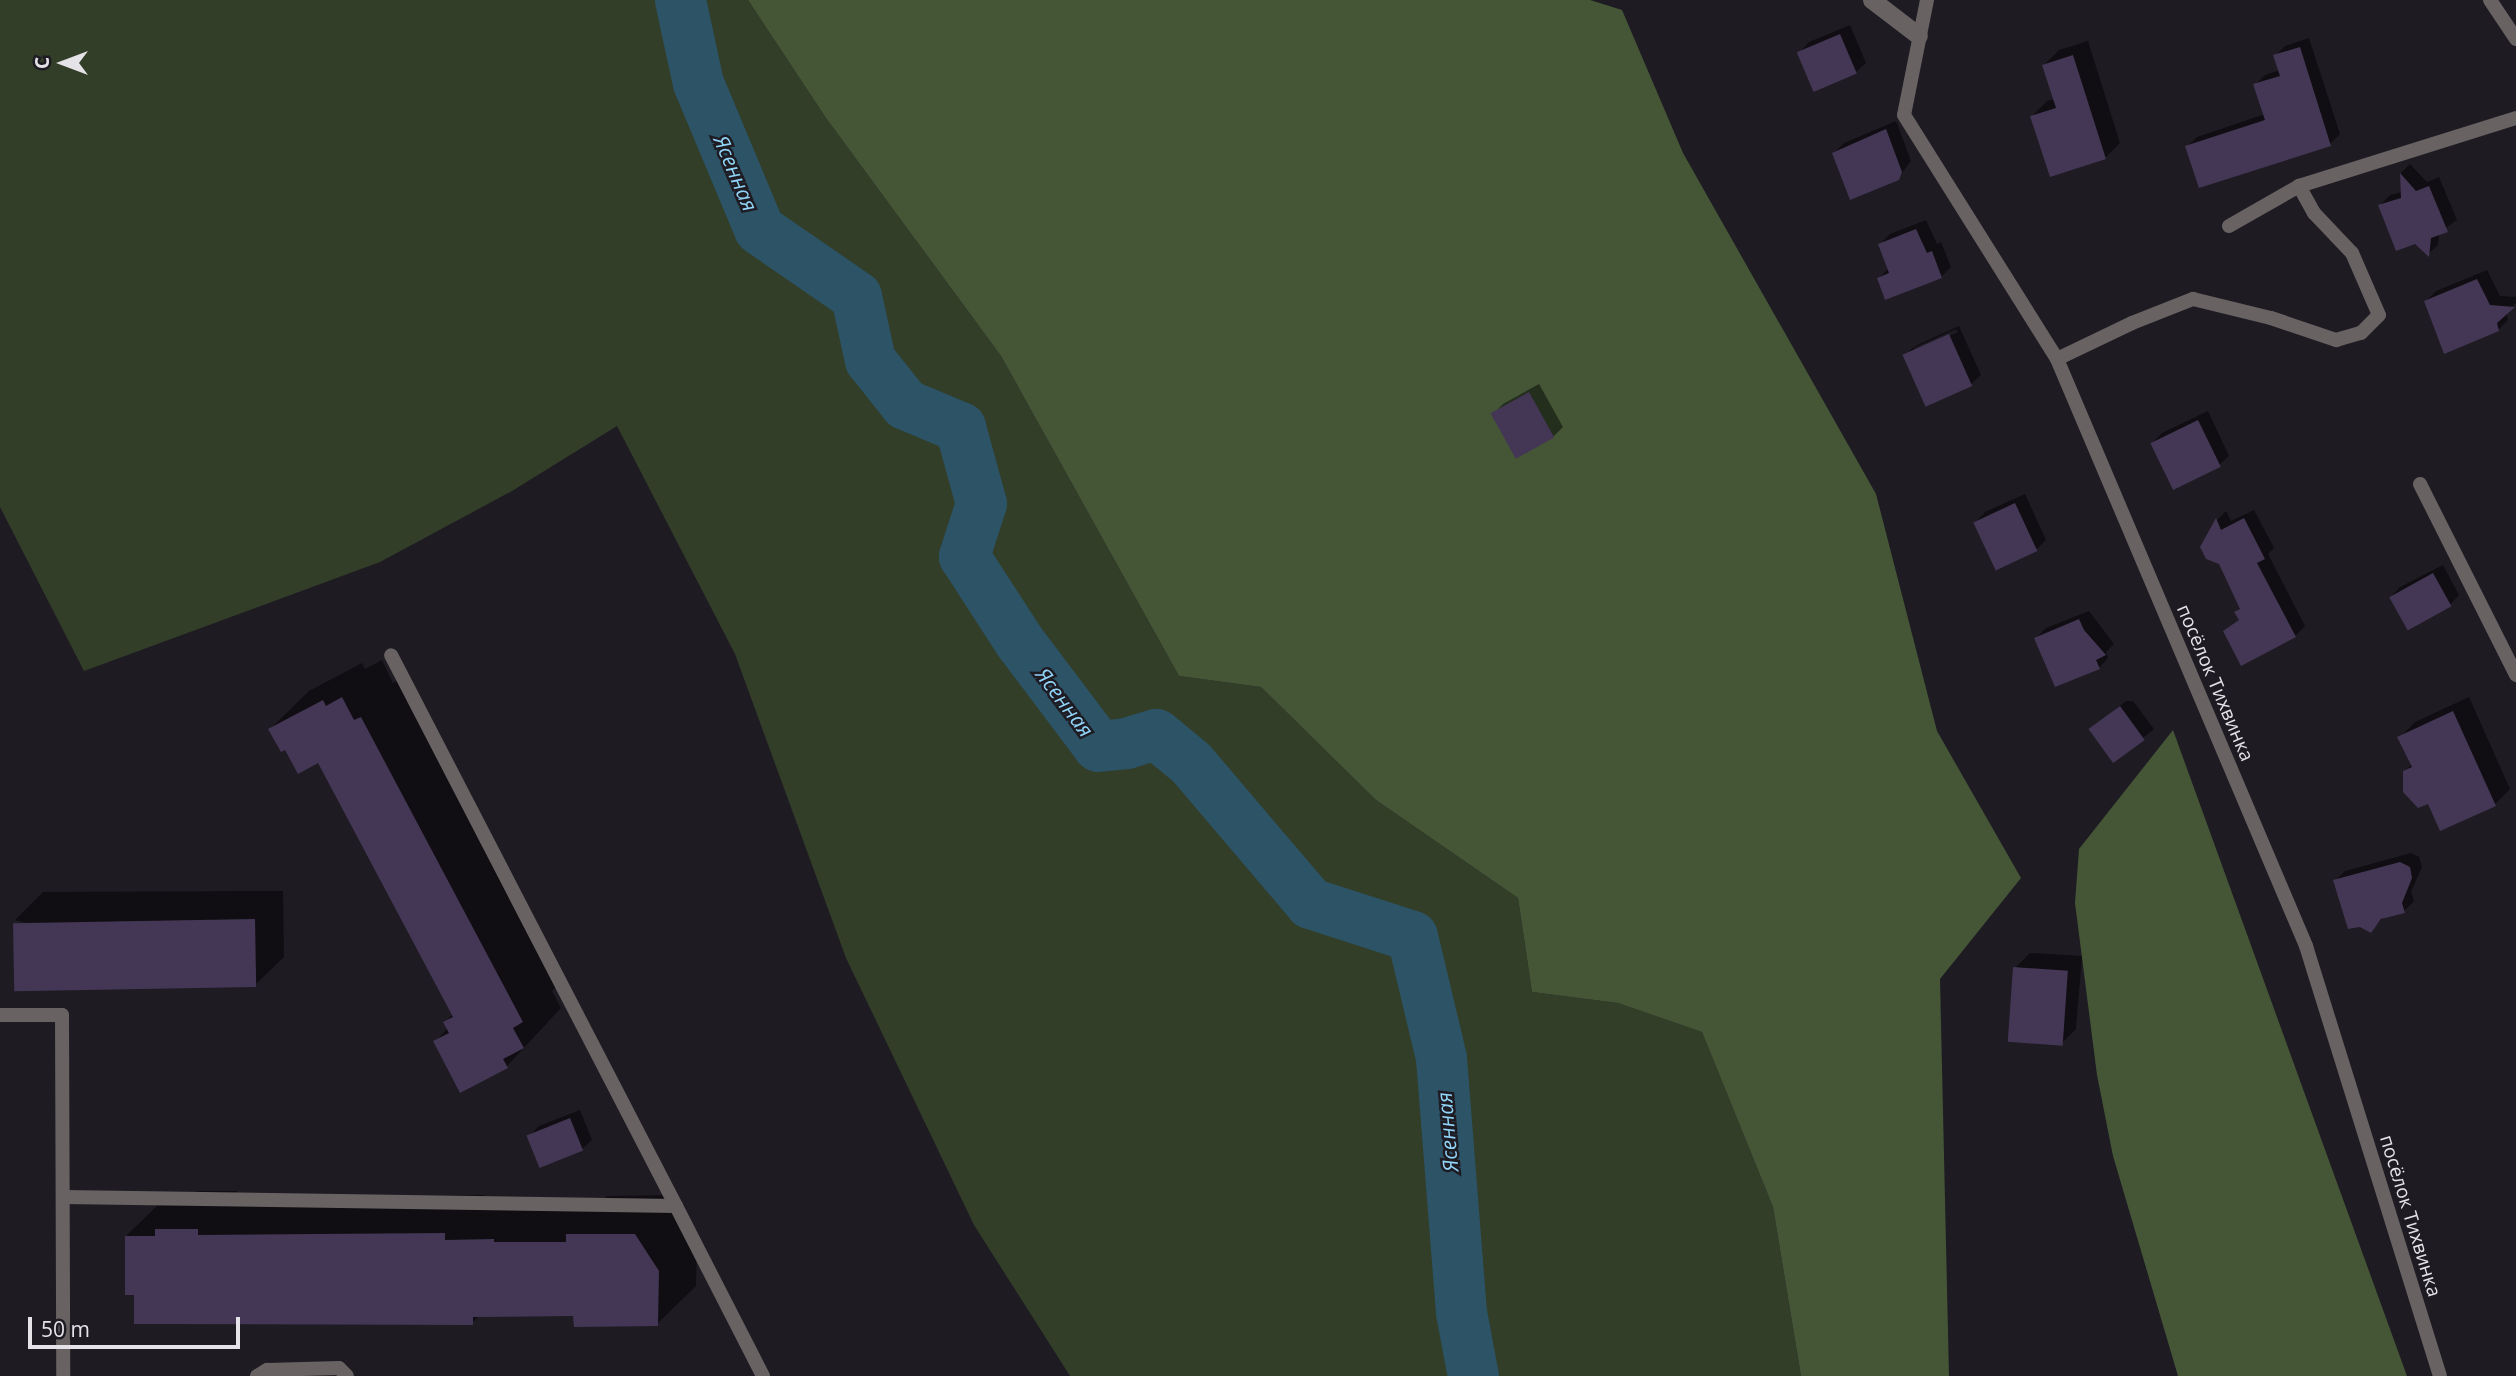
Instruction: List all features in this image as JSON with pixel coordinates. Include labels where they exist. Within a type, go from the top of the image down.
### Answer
[{"type":"street","points":[[1872,0],[1919,36]]},
{"type":"lane","name":"посёлок Тихвинка","points":[[1927,0],[1904,115],[2057,359],[2306,946],[2440,1376]]},
{"type":"lane","points":[[2490,0],[2516,39]]},
{"type":"lane","points":[[2229,226],[2299,186],[2516,118]]},
{"type":"lane","points":[[2057,359],[2132,323],[2193,299],[2271,318],[2336,340],[2361,333],[2379,315],[2352,253],[2314,213],[2299,186]]},
{"type":"lane","points":[[2420,484],[2516,675]]},
{"type":"lane","points":[[391,655],[763,1376]]},
{"type":"lane","points":[[0,1015],[62,1015],[63,1376]]},
{"type":"lane","points":[[63,1197],[676,1206]]},
{"type":"lane","points":[[257,1376],[267,1370],[339,1368],[347,1376]]},
{"type":"green space","points":[[0,0],[748,0],[826,118],[1001,356],[1179,676],[1261,687],[1376,800],[1518,898],[1532,992],[1618,1003],[1702,1032],[1773,1207],[1801,1376],[1070,1376],[974,1225],[846,958],[735,654],[617,426],[512,491],[380,562],[84,671],[0,507]]},
{"type":"green space","points":[[748,0],[1590,0],[1622,10],[1683,153],[1876,494],[1937,731],[2021,878],[1940,979],[1949,1376],[1801,1376],[1773,1207],[1702,1032],[1618,1003],[1532,992],[1518,898],[1376,800],[1261,687],[1179,676],[1001,356],[826,118]]},
{"type":"green space","points":[[2173,730],[2407,1376],[2178,1376],[2113,1156],[2097,1075],[2075,903],[2079,849]]},
{"type":"building","points":[[1840,34],[1857,74],[1814,92],[1797,52]]},
{"type":"building","points":[[2300,47],[2331,146],[2199,188],[2185,146],[2265,120],[2253,84],[2280,76],[2273,55]]},
{"type":"building","points":[[2073,55],[2106,159],[2050,177],[2030,116],[2056,108],[2042,65]]},
{"type":"building","points":[[1886,129],[1902,172],[1899,180],[1850,200],[1832,153]]},
{"type":"building","points":[[2400,173],[2416,191],[2429,186],[2448,232],[2431,238],[2429,257],[2415,244],[2396,251],[2378,205],[2401,198]]},
{"type":"building","points":[[1916,229],[1927,253],[1932,251],[1942,278],[1885,300],[1877,278],[1889,273],[1878,244]]},
{"type":"building","points":[[2477,279],[2490,305],[2515,307],[2497,323],[2499,331],[2444,354],[2424,301]]},
{"type":"building","points":[[1949,334],[1972,386],[1926,407],[1902,355]]},
{"type":"building","points":[[1529,392],[1554,437],[1516,459],[1491,413]]},
{"type":"building","points":[[2198,420],[2221,467],[2173,490],[2150,443]]},
{"type":"building","points":[[2015,503],[2037,551],[1996,570],[1973,522]]},
{"type":"building","points":[[2216,518],[2221,530],[2244,518],[2265,559],[2257,563],[2296,637],[2241,666],[2223,631],[2239,620],[2234,612],[2240,609],[2219,564],[2206,559],[2200,547]]},
{"type":"building","points":[[2433,573],[2451,606],[2408,630],[2389,597]]},
{"type":"building","points":[[2079,619],[2084,630],[2106,655],[2096,660],[2100,669],[2055,687],[2034,638]]},
{"type":"building","points":[[342,697],[354,720],[361,717],[523,1022],[513,1028],[524,1048],[503,1059],[508,1068],[460,1093],[433,1041],[449,1033],[443,1022],[453,1017],[318,763],[298,774],[285,750],[281,752],[268,729],[323,700],[326,706]]},
{"type":"building","points":[[2120,706],[2145,740],[2113,763],[2088,729]]},
{"type":"building","points":[[2453,711],[2496,806],[2440,831],[2428,804],[2418,808],[2403,792],[2403,771],[2412,767],[2397,737]]},
{"type":"building","points":[[2400,862],[2410,867],[2412,878],[2402,903],[2405,913],[2381,919],[2371,933],[2360,927],[2348,929],[2333,880]]},
{"type":"building","points":[[255,919],[256,987],[14,991],[13,923]]},
{"type":"building","points":[[2013,967],[2068,971],[2063,1046],[2008,1042]]},
{"type":"building","points":[[570,1118],[583,1150],[540,1168],[526,1136]]},
{"type":"building","points":[[155,1229],[198,1229],[198,1235],[445,1233],[445,1240],[494,1239],[494,1242],[566,1242],[566,1234],[635,1234],[659,1271],[658,1326],[574,1327],[573,1316],[473,1317],[473,1325],[134,1324],[134,1295],[125,1295],[125,1236],[155,1236]]},
{"type":"waterway","name":"Ясенная","points":[[680,0],[698,83],[759,229],[856,296],[870,360],[905,404],[960,427],[981,503],[964,556],[1019,641],[1098,746],[1126,743],[1156,734],[1191,763],[1310,903],[1412,936],[1441,1058],[1461,1312],[1473,1376]]}]
